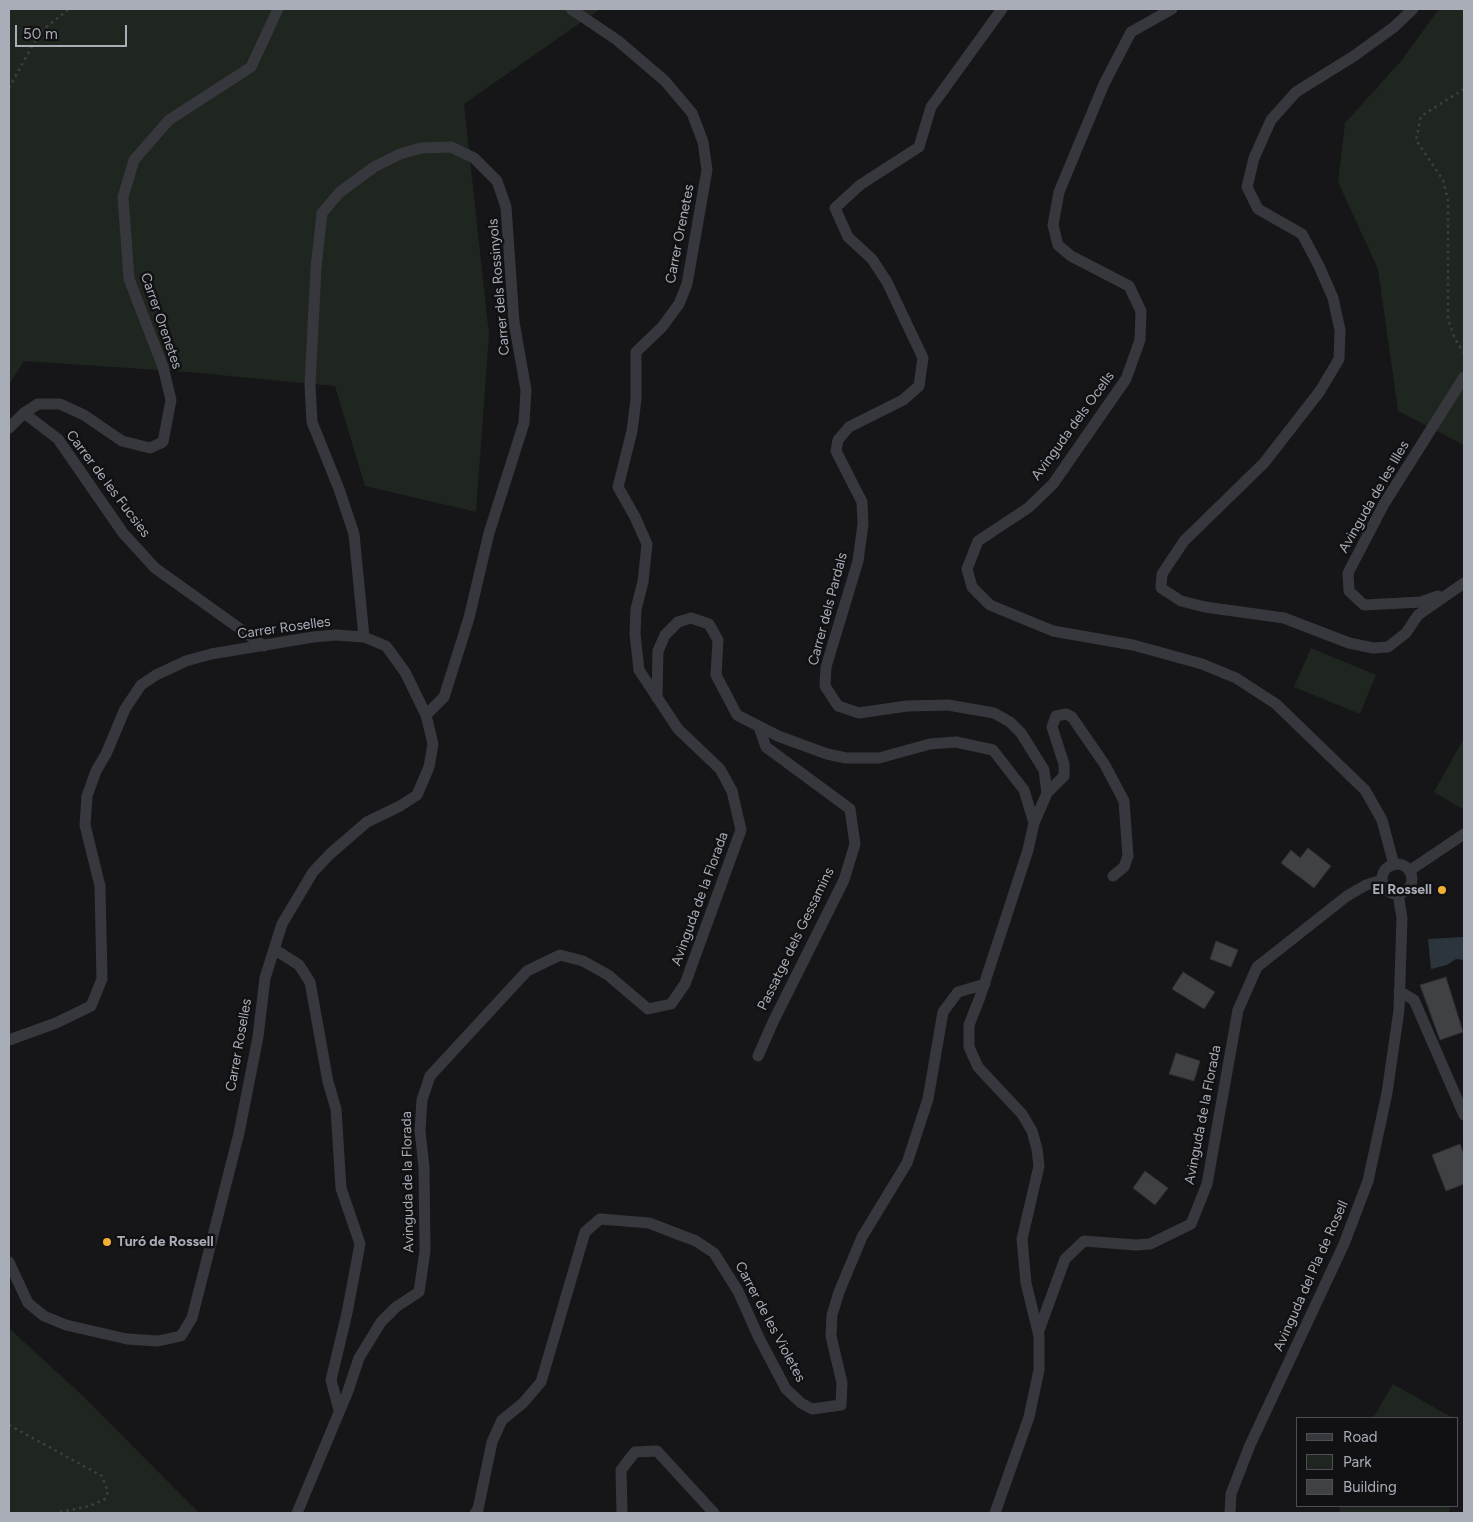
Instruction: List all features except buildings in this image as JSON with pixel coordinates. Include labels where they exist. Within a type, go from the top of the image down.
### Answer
[{"type":"street","name":"Carrer Orenetes","points":[[9,428],[24,413],[38,404],[60,404],[84,414],[122,441],[150,448],[163,442],[171,400],[163,367],[129,279],[123,197],[134,160],[169,120],[250,68],[278,9]]},
{"type":"street","name":"Carrer Orenetes","points":[[571,9],[617,40],[665,81],[692,113],[703,142],[708,170],[688,284],[679,304],[662,327],[636,352],[636,399],[632,432],[618,487],[635,517],[647,544],[643,582],[636,609],[635,634],[639,670],[658,700]]},
{"type":"street","name":"Carrer dels Pardals","points":[[1002,9],[931,107],[918,147],[860,185],[835,208],[848,237],[872,259],[887,282],[923,358],[919,386],[903,400],[849,427],[838,440],[836,451],[862,502],[862,524],[858,562],[826,667],[825,686],[838,706],[859,713],[907,706],[948,705],[994,713],[1010,722],[1021,733],[1044,770],[1048,793]]},
{"type":"street","name":"Avinguda dels Ocells","points":[[1172,9],[1131,32],[1104,84],[1059,192],[1053,225],[1058,245],[1071,256],[1129,286],[1141,310],[1140,340],[1132,363],[1126,379],[1052,484],[1028,508],[978,541],[967,568],[969,578],[972,587],[990,605],[1011,614],[1053,631],[1133,645],[1202,664],[1236,678],[1276,704],[1365,790],[1382,820],[1394,865]]},
{"type":"street","points":[[1413,9],[1394,27],[1354,56],[1296,92],[1271,120],[1254,158],[1247,188],[1258,209],[1302,234],[1320,266],[1333,298],[1338,322],[1339,359],[1320,391],[1264,463],[1184,541],[1162,574],[1161,588],[1182,601],[1205,607],[1284,618],[1349,642],[1373,648],[1388,647],[1406,633],[1418,615],[1464,583]]},
{"type":"street","name":"Carrer dels Rossinyols","points":[[364,637],[354,534],[339,489],[312,422],[310,385],[316,268],[322,213],[340,192],[374,167],[400,154],[421,148],[451,147],[474,158],[497,181],[506,207],[510,241],[514,322],[526,390],[524,423],[489,533],[469,618],[444,697],[426,715]]},
{"type":"street","name":"Avinguda de les Illes","points":[[1454,590],[1421,602],[1364,606],[1349,591],[1348,573],[1384,504],[1464,377]]},
{"type":"street","name":"Carrer de les Fucsies","points":[[24,413],[58,440],[123,533],[155,568],[264,646]]},
{"type":"street","points":[[658,700],[658,651],[665,635],[678,622],[691,618],[709,624],[718,640],[716,675],[737,715],[778,736],[827,754],[846,758],[879,758],[930,744],[956,742],[993,750],[1024,790],[1034,823]]},
{"type":"street","name":"Carrer Roselles","points":[[9,1040],[56,1023],[91,1006],[102,979],[100,886],[85,825],[87,796],[96,771],[106,754],[125,708],[141,685],[156,675],[211,654],[313,637],[336,635],[364,637],[386,646],[405,672],[426,715],[433,744],[429,767],[417,795],[400,806],[367,822],[330,854],[313,872],[282,924],[265,978],[258,1037],[234,1150],[192,1318],[180,1336],[158,1341],[127,1339],[66,1325],[44,1316],[28,1303],[9,1262]]},
{"type":"street","name":"Avinguda de la Florada","points":[[339,1410],[359,1358],[381,1322],[396,1307],[419,1292],[425,1251],[420,1123],[422,1100],[430,1076],[527,971],[560,955],[583,961],[608,975],[648,1009],[671,1004],[685,984],[741,830],[732,791],[720,769],[678,729],[658,700]]},
{"type":"street","points":[[995,1513],[1019,1449],[1035,1395],[1039,1370],[1038,1333],[1026,1283],[1022,1240],[1039,1166],[1038,1149],[1032,1131],[1022,1114],[978,1067],[969,1047],[969,1024],[985,984],[1028,850],[1034,823],[1048,793],[1064,776],[1064,764],[1052,727],[1056,716],[1066,714],[1072,717],[1105,765],[1124,802],[1128,856],[1124,867],[1113,876]]},
{"type":"street","name":"Passatge dels Gessamins","points":[[758,1056],[844,880],[855,844],[850,809],[766,747],[759,727]]},
{"type":"street","points":[[1409,871],[1464,834]]},
{"type":"street","points":[[1394,865],[1403,866],[1409,871],[1411,882],[1408,888],[1398,894],[1389,892],[1382,880],[1386,869],[1394,865]]},
{"type":"street","name":"Avinguda de la Florada","points":[[1038,1333],[1065,1259],[1084,1241],[1136,1245],[1150,1244],[1192,1224],[1207,1184],[1238,1010],[1257,967],[1347,896],[1366,885],[1382,880]]},
{"type":"street","name":"Avinguda del Pla de Rosell","points":[[1230,1513],[1231,1494],[1250,1445],[1344,1244],[1368,1181],[1387,1093],[1399,1010],[1402,918],[1398,894]]},
{"type":"street","points":[[274,950],[299,965],[310,982],[328,1082],[336,1109],[341,1188],[360,1244],[347,1313],[331,1380],[339,1410],[297,1513]]},
{"type":"street","name":"Carrer de les Violetes","points":[[475,1513],[478,1509],[492,1442],[502,1420],[523,1403],[542,1382],[585,1232],[600,1219],[649,1223],[696,1241],[714,1253],[738,1291],[759,1338],[786,1389],[801,1403],[812,1409],[841,1405],[842,1383],[831,1336],[832,1316],[839,1292],[862,1237],[907,1163],[928,1098],[943,1012],[958,992],[985,984]]},
{"type":"street","points":[[1399,991],[1414,1000],[1464,1115]]},
{"type":"street","points":[[622,1513],[621,1470],[635,1452],[657,1451],[714,1513]]},
{"type":"path","points":[[9,88],[40,32],[69,9]]},
{"type":"path","points":[[1464,89],[1421,116],[1416,140],[1443,180],[1448,201],[1448,319],[1455,339],[1464,353]]},
{"type":"path","points":[[9,1425],[102,1476],[108,1492],[105,1499],[90,1506],[55,1513]]},
{"type":"green space","points":[[9,9],[600,9],[464,104],[489,335],[476,512],[365,486],[335,386],[187,372],[24,361],[9,384]]},
{"type":"green space","points":[[1439,9],[1464,9],[1464,445],[1398,411],[1378,269],[1338,182],[1345,123],[1401,61]]},
{"type":"green space","points":[[1311,648],[1376,675],[1360,714],[1294,687]]},
{"type":"green space","points":[[1464,738],[1464,810],[1434,792]]},
{"type":"green space","points":[[9,1328],[85,1398],[199,1513],[9,1513]]},
{"type":"green space","points":[[1393,1384],[1451,1417],[1374,1417]]},
{"type":"green space","points":[[1340,1507],[1450,1507],[1449,1513],[1339,1513]]},
{"type":"shaded area","points":[[1464,937],[1464,960],[1456,959],[1447,965],[1431,969],[1428,939]]},
{"type":"place","name":"El Rossell","points":[[1442,890]]},
{"type":"place","name":"Turó de Rossell","points":[[107,1242]]}]
